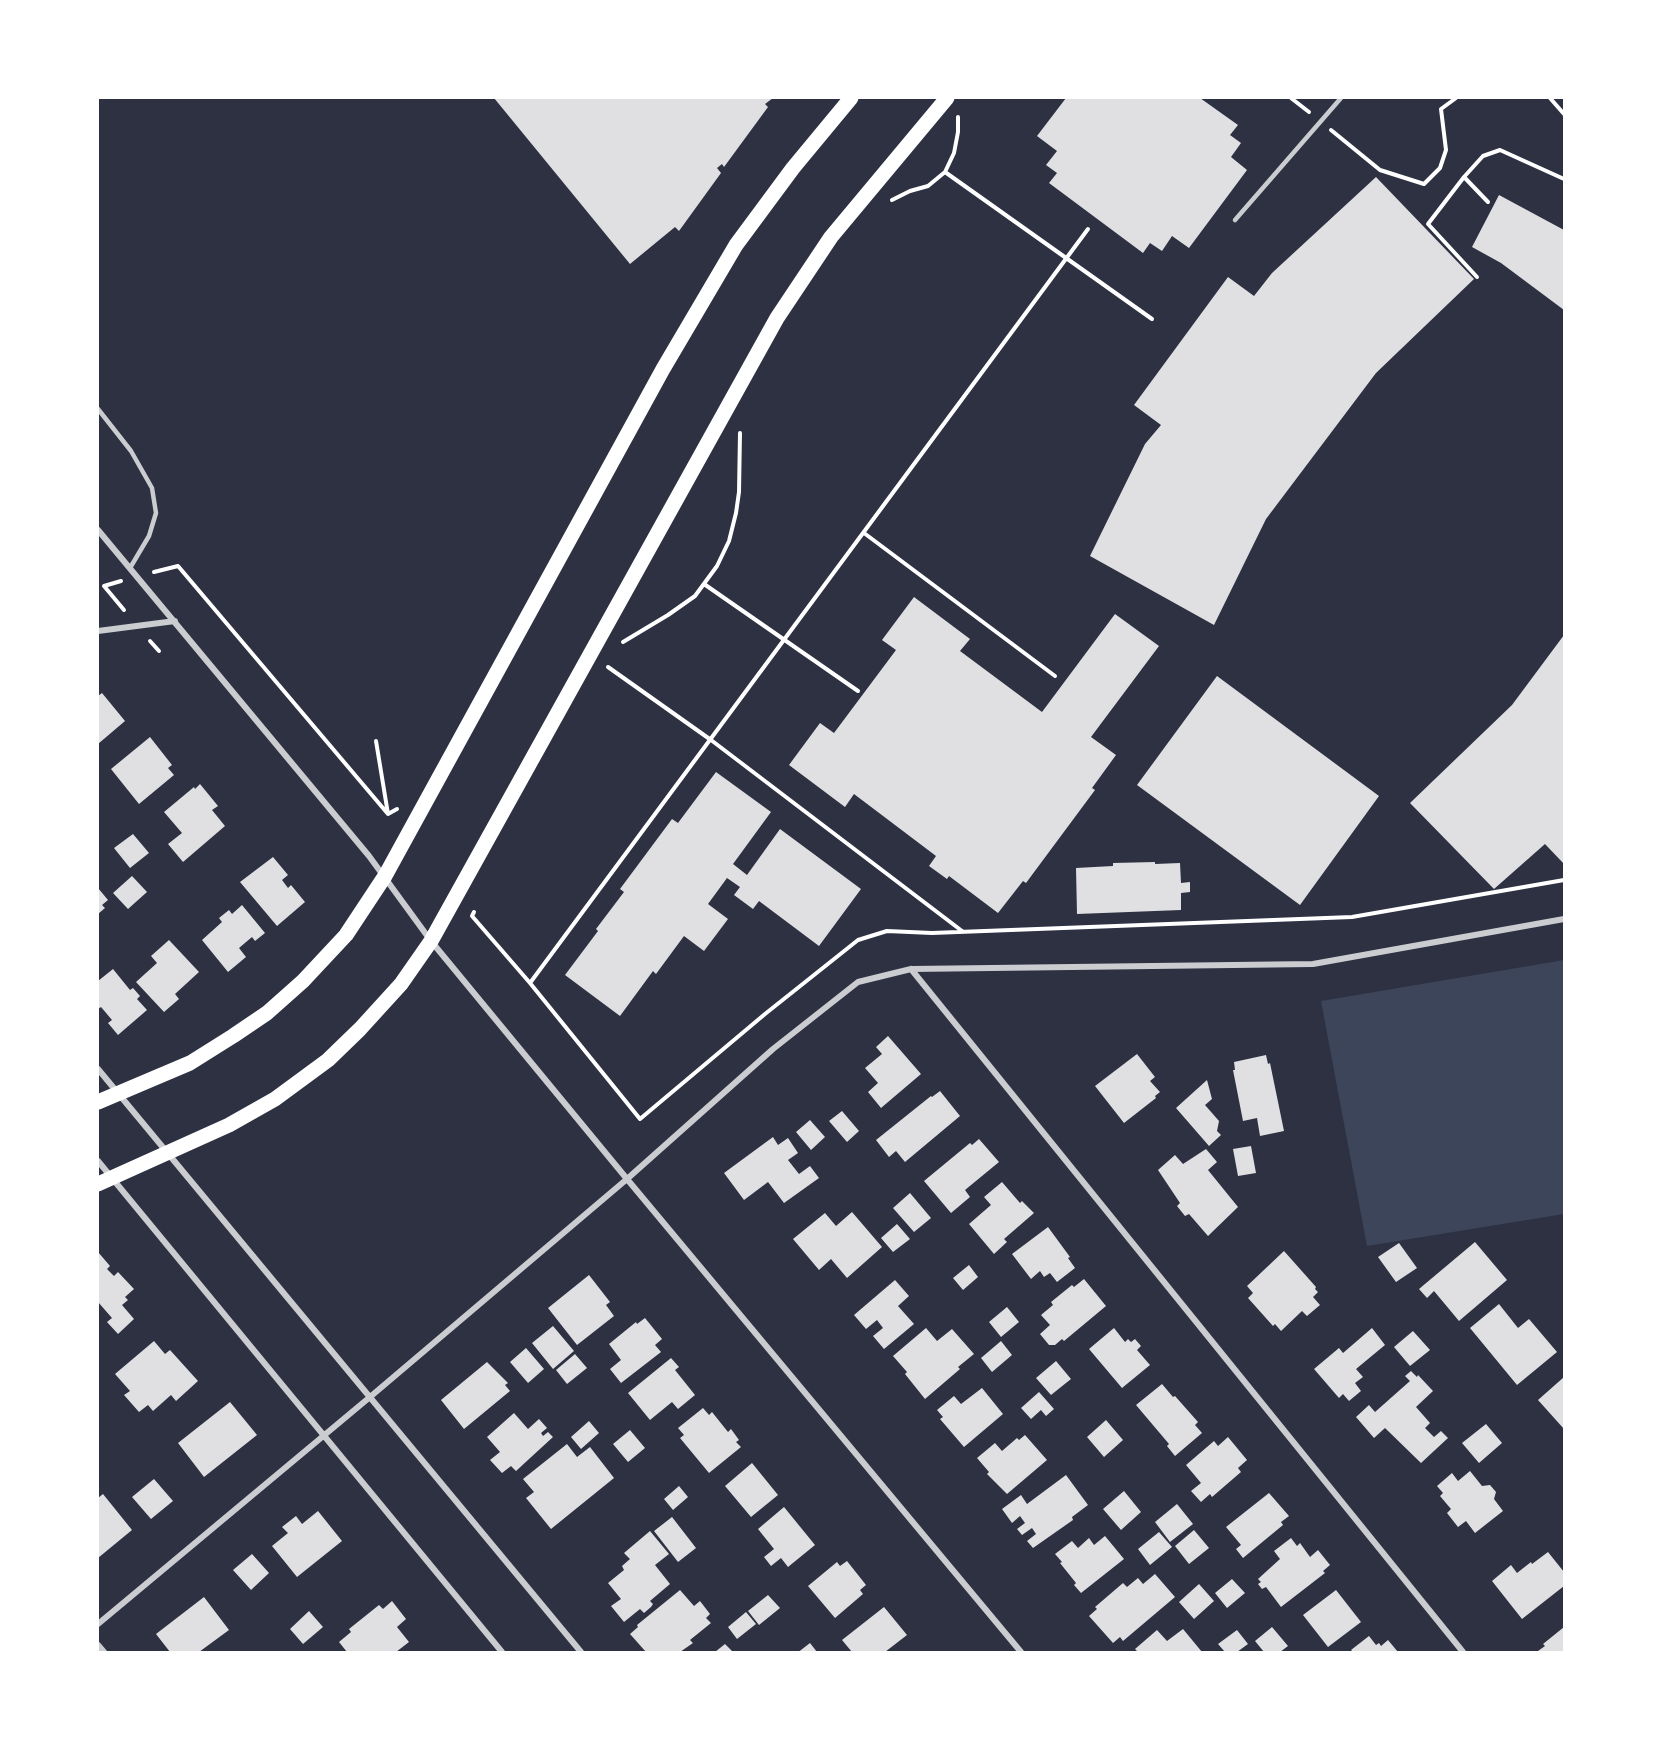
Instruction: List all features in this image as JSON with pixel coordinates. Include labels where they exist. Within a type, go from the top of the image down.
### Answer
[{"type":"main road","points":[[98,1102],[190,1063],[267,1013],[303,981],[346,935],[385,876],[663,369],[736,245],[793,168],[851,98]]},
{"type":"main road","points":[[104,1181],[229,1125],[275,1099],[328,1060],[401,984],[431,941],[777,318],[831,237],[948,98]]},
{"type":"street","points":[[98,530],[385,876],[431,941],[1021,1653]]},
{"type":"street","points":[[98,631],[175,621]]},
{"type":"street","points":[[98,1624],[627,1179],[773,1049],[858,982],[911,969],[1313,964],[1564,920]]},
{"type":"street","points":[[911,969],[1463,1653]]},
{"type":"street","points":[[98,1069],[581,1653]]},
{"type":"street","points":[[98,1161],[104,1181],[323,1436],[502,1653]]},
{"type":"street","points":[[98,1645],[104,1653]]},
{"type":"lane","points":[[1235,220],[1341,98]]},
{"type":"lane","points":[[98,409],[131,451],[152,488],[156,513],[149,537],[130,568]]},
{"type":"path","points":[[1291,98],[1380,170],[1424,184],[1440,168],[1446,150],[1441,109],[1456,98]]},
{"type":"path","points":[[1550,98],[1564,114]]},
{"type":"path","points":[[886,205],[893,199],[928,186],[945,172],[954,153],[958,132],[958,113]]},
{"type":"path","points":[[1477,277],[1428,224],[1464,177],[1483,156],[1500,150],[1564,179]]},
{"type":"path","points":[[945,172],[1152,319]]},
{"type":"path","points":[[1464,177],[1488,202]]},
{"type":"path","points":[[530,983],[1088,229]]},
{"type":"path","points":[[615,647],[695,596],[717,566],[729,541],[736,513],[739,492],[740,428]]},
{"type":"path","points":[[864,533],[1055,676]]},
{"type":"path","points":[[159,651],[104,586],[178,566],[388,814]]},
{"type":"path","points":[[704,584],[858,691]]},
{"type":"path","points":[[602,662],[711,740],[963,932]]},
{"type":"path","points":[[376,741],[388,814]]},
{"type":"path","points":[[388,814],[406,803]]},
{"type":"path","points":[[477,905],[472,916],[530,983],[640,1119]]},
{"type":"shaded area","points":[[1564,960],[1564,1214],[1367,1246],[1321,1001]]},
{"type":"building","points":[[494,98],[773,98],[765,104],[768,107],[724,167],[722,164],[717,168],[721,173],[679,231],[675,227],[630,264]]},
{"type":"building","points":[[1066,98],[1200,98],[1238,125],[1230,135],[1241,143],[1231,157],[1247,170],[1189,248],[1172,236],[1162,251],[1150,243],[1143,253],[1049,183],[1057,173],[1046,165],[1057,151],[1037,136]]},
{"type":"building","points":[[1376,177],[1474,279],[1376,373],[1266,519],[1214,625],[1090,556],[1145,444],[1161,425],[1134,405],[1228,277],[1254,296],[1272,273]]},
{"type":"building","points":[[1499,195],[1564,230],[1564,310],[1501,263],[1472,247]]},
{"type":"building","points":[[914,597],[970,639],[960,651],[1042,712],[1115,614],[1159,646],[1091,737],[1116,755],[1092,788],[1095,790],[1026,883],[1023,881],[998,913],[949,876],[947,879],[929,866],[936,856],[854,794],[845,807],[789,765],[820,723],[834,733],[896,650],[882,640]]},
{"type":"building","points":[[1564,635],[1564,864],[1545,844],[1494,889],[1410,803],[1512,705]]},
{"type":"building","points":[[1217,676],[1379,796],[1300,905],[1137,785]]},
{"type":"building","points":[[102,693],[125,721],[98,744],[98,696]]},
{"type":"building","points":[[150,737],[172,765],[168,768],[174,775],[139,804],[111,769]]},
{"type":"building","points":[[716,772],[771,812],[733,864],[747,875],[780,829],[861,889],[819,946],[759,901],[753,909],[734,895],[740,887],[727,878],[708,904],[728,919],[704,951],[684,936],[656,974],[653,971],[620,1016],[565,975],[624,892],[620,889],[672,819],[678,823]]},
{"type":"building","points":[[200,784],[218,806],[212,810],[225,826],[183,862],[168,844],[182,833],[164,812]]},
{"type":"building","points":[[133,834],[149,853],[130,868],[114,848]]},
{"type":"building","points":[[273,857],[288,875],[282,880],[288,888],[291,885],[305,902],[277,926],[240,882]]},
{"type":"building","points":[[1155,862],[1155,864],[1180,863],[1181,883],[1190,882],[1190,892],[1181,893],[1181,910],[1077,914],[1076,868],[1113,866],[1113,863]]},
{"type":"building","points":[[132,876],[147,892],[128,909],[113,893]]},
{"type":"building","points":[[98,888],[108,900],[102,905],[105,908],[98,914]]},
{"type":"building","points":[[242,905],[265,933],[255,941],[252,937],[239,948],[246,957],[228,972],[202,940],[222,922],[219,918],[229,910],[232,914]]},
{"type":"building","points":[[169,940],[199,972],[175,994],[179,999],[164,1012],[136,982],[157,963],[151,956]]},
{"type":"building","points":[[113,969],[130,990],[133,988],[140,996],[137,999],[147,1010],[118,1035],[108,1023],[112,1020],[101,1007],[98,1009],[98,981]]},
{"type":"building","points":[[888,1036],[921,1074],[881,1108],[868,1092],[878,1083],[865,1068],[882,1054],[876,1047]]},
{"type":"building","points":[[1137,1054],[1155,1077],[1150,1081],[1160,1092],[1155,1096],[1156,1098],[1124,1123],[1095,1086]]},
{"type":"building","points":[[1266,1055],[1268,1064],[1270,1063],[1284,1131],[1260,1136],[1257,1118],[1243,1121],[1233,1070],[1235,1070],[1234,1062]]},
{"type":"building","points":[[1207,1080],[1212,1099],[1205,1105],[1219,1121],[1217,1131],[1221,1135],[1209,1146],[1176,1108]]},
{"type":"building","points":[[940,1091],[960,1116],[905,1162],[896,1151],[889,1157],[876,1140]]},
{"type":"building","points":[[842,1111],[859,1131],[847,1142],[829,1121]]},
{"type":"building","points":[[810,1120],[825,1137],[811,1150],[796,1132]]},
{"type":"building","points":[[773,1137],[778,1145],[788,1138],[798,1153],[788,1160],[799,1174],[810,1166],[819,1178],[784,1203],[768,1182],[744,1200],[724,1173]]},
{"type":"building","points":[[979,1139],[999,1162],[965,1190],[970,1197],[951,1213],[924,1181],[970,1143],[972,1145]]},
{"type":"building","points":[[1251,1146],[1256,1173],[1238,1176],[1233,1149]]},
{"type":"building","points":[[1206,1149],[1217,1162],[1208,1170],[1238,1207],[1208,1236],[1189,1214],[1185,1216],[1177,1206],[1180,1203],[1158,1170],[1175,1155],[1183,1164]]},
{"type":"building","points":[[1002,1182],[1020,1203],[1022,1201],[1034,1213],[1004,1239],[1007,1242],[994,1254],[969,1224],[991,1205],[984,1197]]},
{"type":"building","points":[[910,1193],[931,1218],[914,1232],[893,1208]]},
{"type":"building","points":[[852,1212],[882,1247],[847,1278],[831,1259],[819,1270],[793,1239],[825,1213],[836,1226]]},
{"type":"building","points":[[897,1224],[910,1239],[893,1252],[881,1238]]},
{"type":"building","points":[[1048,1227],[1070,1257],[1068,1258],[1075,1268],[1057,1282],[1050,1273],[1044,1277],[1040,1271],[1031,1279],[1012,1254]]},
{"type":"building","points":[[1475,1242],[1507,1280],[1459,1321],[1434,1291],[1427,1298],[1419,1289]]},
{"type":"building","points":[[1399,1243],[1417,1268],[1396,1282],[1378,1257]]},
{"type":"building","points":[[1284,1251],[1316,1287],[1318,1292],[1313,1297],[1320,1305],[1307,1316],[1302,1311],[1281,1331],[1275,1324],[1273,1326],[1248,1298],[1253,1293],[1247,1286]]},
{"type":"building","points":[[98,1252],[110,1266],[107,1269],[114,1276],[118,1272],[134,1289],[125,1297],[128,1300],[122,1305],[134,1319],[118,1334],[107,1322],[112,1318],[98,1302]]},
{"type":"building","points":[[969,1265],[978,1277],[963,1290],[953,1278]]},
{"type":"building","points":[[589,1275],[610,1302],[606,1305],[614,1316],[577,1345],[548,1308]]},
{"type":"building","points":[[1084,1279],[1106,1306],[1064,1341],[1062,1339],[1055,1345],[1049,1345],[1040,1334],[1050,1325],[1041,1315],[1053,1305],[1051,1302],[1072,1285],[1074,1287]]},
{"type":"building","points":[[895,1280],[909,1296],[898,1306],[914,1324],[884,1349],[873,1336],[883,1328],[877,1320],[866,1329],[854,1315]]},
{"type":"building","points":[[1499,1304],[1518,1328],[1529,1319],[1557,1352],[1517,1385],[1470,1328]]},
{"type":"building","points":[[1007,1307],[1019,1322],[1001,1337],[989,1322]]},
{"type":"building","points":[[645,1318],[662,1339],[655,1345],[661,1352],[621,1383],[610,1369],[621,1360],[609,1344],[636,1322],[637,1324]]},
{"type":"building","points":[[553,1326],[574,1351],[553,1369],[532,1343]]},
{"type":"building","points":[[926,1328],[937,1341],[952,1329],[974,1354],[925,1399],[893,1356]]},
{"type":"building","points":[[1114,1328],[1125,1342],[1128,1339],[1131,1342],[1135,1339],[1141,1346],[1137,1350],[1150,1365],[1122,1388],[1089,1349]]},
{"type":"building","points":[[1372,1328],[1385,1345],[1356,1369],[1363,1377],[1355,1383],[1361,1391],[1349,1401],[1343,1394],[1339,1398],[1314,1369],[1339,1348],[1343,1353]]},
{"type":"building","points":[[1413,1331],[1430,1350],[1410,1366],[1394,1347]]},
{"type":"building","points":[[154,1341],[165,1354],[170,1350],[198,1381],[176,1401],[171,1395],[153,1411],[148,1405],[139,1412],[124,1395],[130,1391],[115,1374]]},
{"type":"building","points":[[1001,1341],[1012,1355],[992,1372],[981,1358]]},
{"type":"building","points":[[526,1348],[544,1369],[528,1383],[510,1362]]},
{"type":"building","points":[[575,1354],[587,1368],[567,1384],[556,1370]]},
{"type":"building","points":[[671,1358],[679,1367],[675,1370],[695,1395],[678,1409],[672,1402],[650,1420],[628,1393]]},
{"type":"building","points":[[1056,1361],[1071,1379],[1051,1395],[1036,1378]]},
{"type":"building","points":[[487,1362],[508,1383],[505,1385],[510,1391],[464,1429],[441,1400]]},
{"type":"building","points":[[1411,1371],[1433,1391],[1416,1407],[1430,1423],[1425,1428],[1434,1437],[1441,1431],[1448,1438],[1421,1463],[1385,1428],[1374,1438],[1356,1417],[1369,1405],[1375,1412],[1410,1381],[1405,1376]]},
{"type":"building","points":[[1564,1377],[1564,1429],[1538,1400]]},
{"type":"building","points":[[1162,1384],[1198,1422],[1195,1425],[1202,1433],[1175,1456],[1167,1446],[1169,1444],[1136,1405]]},
{"type":"building","points":[[982,1388],[1003,1414],[964,1447],[940,1419],[943,1417],[937,1410],[954,1396],[961,1404]]},
{"type":"building","points":[[1039,1392],[1054,1409],[1046,1416],[1041,1410],[1031,1419],[1021,1408]]},
{"type":"building","points":[[230,1402],[257,1435],[204,1477],[178,1443]]},
{"type":"building","points":[[703,1408],[709,1415],[712,1412],[728,1432],[731,1429],[739,1440],[736,1442],[741,1447],[709,1473],[680,1438],[684,1435],[678,1428]]},
{"type":"building","points":[[514,1413],[528,1429],[539,1419],[547,1428],[541,1433],[543,1436],[548,1432],[553,1437],[516,1471],[511,1466],[502,1473],[490,1460],[500,1452],[487,1437]]},
{"type":"building","points":[[1106,1420],[1123,1440],[1104,1457],[1087,1437]]},
{"type":"building","points":[[589,1421],[599,1433],[581,1449],[571,1437]]},
{"type":"building","points":[[1486,1424],[1502,1443],[1479,1463],[1462,1443]]},
{"type":"building","points":[[630,1430],[645,1448],[628,1462],[613,1444]]},
{"type":"building","points":[[1025,1435],[1047,1460],[1007,1494],[987,1474],[989,1472],[977,1458],[995,1443],[1002,1451],[1017,1438],[1019,1440]]},
{"type":"building","points":[[1228,1437],[1247,1460],[1238,1468],[1241,1472],[1212,1497],[1210,1494],[1201,1502],[1191,1491],[1201,1483],[1186,1465],[1214,1441],[1218,1446]]},
{"type":"building","points":[[567,1444],[577,1457],[590,1447],[614,1478],[551,1529],[526,1498],[534,1492],[523,1479]]},
{"type":"building","points":[[752,1463],[778,1495],[751,1517],[725,1486]]},
{"type":"building","points":[[1470,1471],[1482,1486],[1490,1485],[1496,1492],[1494,1499],[1503,1511],[1475,1533],[1466,1521],[1458,1527],[1447,1513],[1451,1509],[1440,1496],[1443,1493],[1437,1486],[1452,1473],[1458,1481]]},
{"type":"building","points":[[1066,1475],[1088,1505],[1072,1517],[1073,1520],[1033,1548],[1027,1541],[1036,1534],[1032,1528],[1022,1535],[1017,1529],[1025,1523],[1020,1516],[1012,1523],[1002,1509],[1021,1495],[1027,1504]]},
{"type":"building","points":[[154,1479],[173,1501],[151,1519],[132,1497]]},
{"type":"building","points":[[679,1486],[688,1497],[673,1510],[664,1499]]},
{"type":"building","points":[[1124,1491],[1141,1512],[1121,1530],[1103,1509]]},
{"type":"building","points":[[1269,1493],[1289,1516],[1281,1522],[1283,1525],[1243,1558],[1236,1549],[1241,1545],[1226,1527]]},
{"type":"building","points":[[103,1494],[132,1530],[98,1558],[98,1498]]},
{"type":"building","points":[[1177,1504],[1193,1524],[1170,1542],[1155,1522]]},
{"type":"building","points":[[784,1507],[815,1545],[788,1567],[781,1558],[771,1566],[764,1557],[774,1549],[758,1529]]},
{"type":"building","points":[[318,1511],[342,1541],[297,1577],[272,1546],[288,1533],[282,1527],[296,1516],[302,1524]]},
{"type":"building","points":[[672,1517],[696,1548],[678,1562],[654,1531]]},
{"type":"building","points":[[1194,1530],[1209,1548],[1189,1564],[1175,1546]]},
{"type":"building","points":[[650,1531],[669,1554],[655,1565],[670,1584],[650,1601],[653,1604],[644,1613],[640,1609],[624,1622],[611,1606],[621,1599],[608,1583],[624,1570],[622,1566],[630,1559],[624,1553]]},
{"type":"building","points":[[1159,1532],[1172,1547],[1150,1565],[1138,1549]]},
{"type":"building","points":[[1105,1536],[1124,1559],[1081,1593],[1055,1554],[1072,1541],[1078,1548],[1089,1538],[1094,1545]]},
{"type":"building","points":[[1291,1538],[1297,1546],[1300,1543],[1310,1557],[1318,1550],[1330,1565],[1323,1571],[1325,1573],[1281,1607],[1266,1587],[1262,1589],[1258,1584],[1261,1582],[1258,1579],[1280,1559],[1274,1551]]},
{"type":"building","points":[[1548,1552],[1564,1572],[1564,1586],[1522,1619],[1492,1581],[1511,1565],[1517,1573]]},
{"type":"building","points":[[252,1554],[269,1573],[251,1590],[233,1570]]},
{"type":"building","points":[[847,1561],[866,1585],[860,1590],[863,1594],[835,1618],[808,1586],[837,1562],[840,1566]]},
{"type":"building","points":[[1155,1574],[1175,1597],[1123,1641],[1120,1637],[1113,1643],[1089,1616],[1097,1609],[1095,1607],[1123,1583],[1127,1587],[1138,1578],[1143,1584]]},
{"type":"building","points":[[1232,1579],[1245,1593],[1227,1608],[1215,1593]]},
{"type":"building","points":[[1199,1584],[1214,1601],[1194,1619],[1179,1602]]},
{"type":"building","points":[[680,1590],[694,1606],[700,1601],[710,1614],[706,1618],[711,1623],[690,1640],[693,1643],[680,1652],[646,1652],[630,1634],[638,1627],[637,1625]]},
{"type":"building","points":[[1336,1590],[1361,1622],[1328,1647],[1303,1615]]},
{"type":"building","points":[[768,1595],[780,1608],[759,1625],[748,1611]]},
{"type":"building","points":[[204,1597],[229,1630],[199,1652],[170,1652],[156,1634]]},
{"type":"building","points":[[392,1601],[406,1619],[397,1627],[409,1642],[396,1652],[347,1652],[339,1642],[351,1632],[349,1629],[379,1605],[383,1609]]},
{"type":"building","points":[[884,1607],[907,1635],[885,1652],[852,1652],[842,1640]]},
{"type":"building","points":[[309,1611],[323,1627],[303,1644],[290,1629]]},
{"type":"building","points":[[746,1612],[756,1624],[737,1639],[728,1627]]},
{"type":"building","points":[[1272,1627],[1288,1646],[1280,1652],[1264,1652],[1255,1641]]},
{"type":"building","points":[[1564,1627],[1564,1652],[1538,1651],[1545,1646],[1543,1644]]},
{"type":"building","points":[[1183,1629],[1202,1652],[1138,1652],[1135,1649],[1157,1630],[1167,1641]]},
{"type":"building","points":[[1237,1630],[1248,1644],[1237,1652],[1225,1652],[1218,1644]]},
{"type":"building","points":[[1369,1636],[1376,1645],[1379,1643],[1381,1646],[1388,1640],[1398,1652],[1353,1652],[1351,1650]]},
{"type":"building","points":[[810,1643],[817,1652],[798,1652],[801,1650]]},
{"type":"building","points":[[725,1644],[733,1652],[715,1652]]}]
